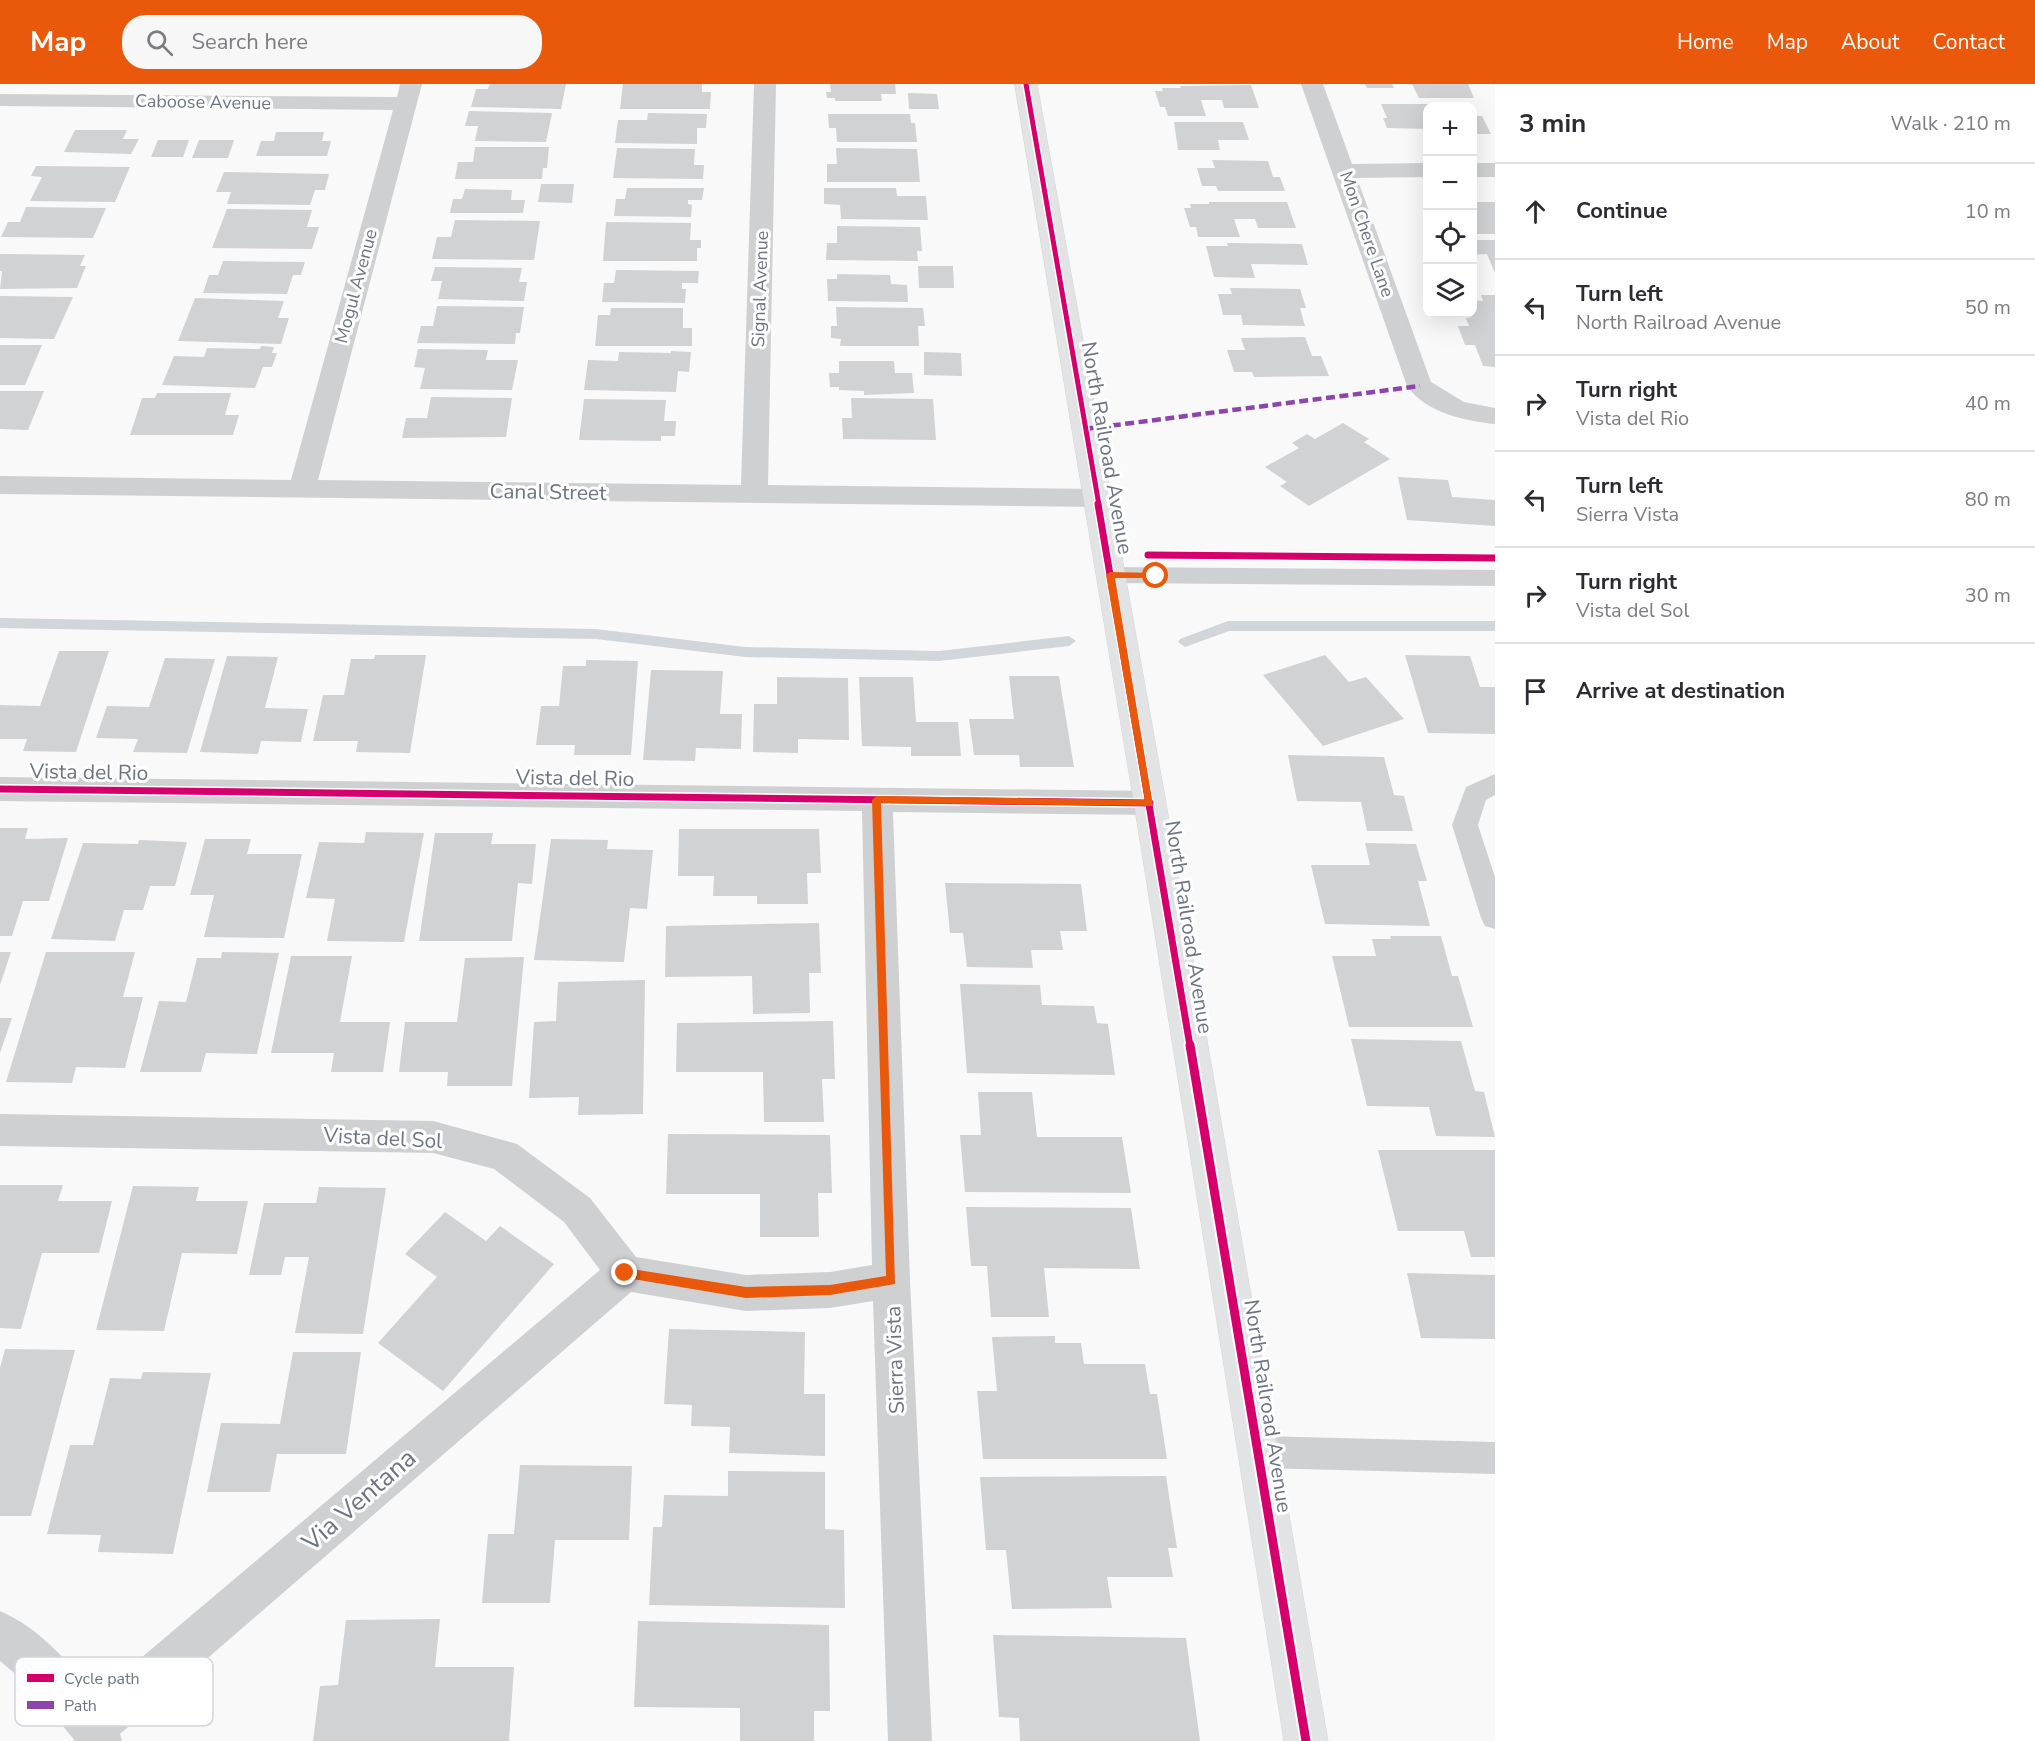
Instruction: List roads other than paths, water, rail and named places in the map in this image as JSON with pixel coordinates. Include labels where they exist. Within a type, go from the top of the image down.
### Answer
[{"type":"street","name":"Signal Avenue","points":[[754,494],[765,84]]},
{"type":"street","name":"North Railroad Avenue","points":[[1026,84],[1150,803],[1306,1741]]},
{"type":"street","name":"Mon Chere Lane","points":[[1312,84],[1420,386],[1437,401],[1470,414],[1495,416]]},
{"type":"street","name":"Caboose Avenue","points":[[1,102],[408,94]]},
{"type":"street","name":"Mogul Avenue","points":[[302,489],[408,94]]},
{"type":"street","points":[[1345,171],[1423,170]]},
{"type":"street","points":[[1477,170],[1495,170]]},
{"type":"street","name":"Canal Street","points":[[0,485],[1097,498]]},
{"type":"street","name":"Vista del Rio","points":[[0,789],[1150,803]]},
{"type":"street","name":"Sierra Vista","points":[[877,800],[891,1280],[910,1741]]},
{"type":"street","name":"Vista del Sol","points":[[0,1130],[433,1137],[504,1155],[577,1210],[625,1273]]},
{"type":"street","points":[[625,1273],[746,1293],[830,1290],[891,1280]]},
{"type":"street","name":"Via Ventana","points":[[185,1657],[625,1273]]},
{"type":"street","points":[[0,1633],[30,1657]]},
{"type":"lane","points":[[1110,575],[1495,578]]},
{"type":"lane","points":[[1495,784],[1475,794],[1465,825],[1495,918]]},
{"type":"lane","points":[[1258,1452],[1495,1458]]},
{"type":"waterway","points":[[0,623],[596,634],[745,652],[939,656],[1069,641]]},
{"type":"waterway","points":[[1185,642],[1228,626],[1495,626]]}]
